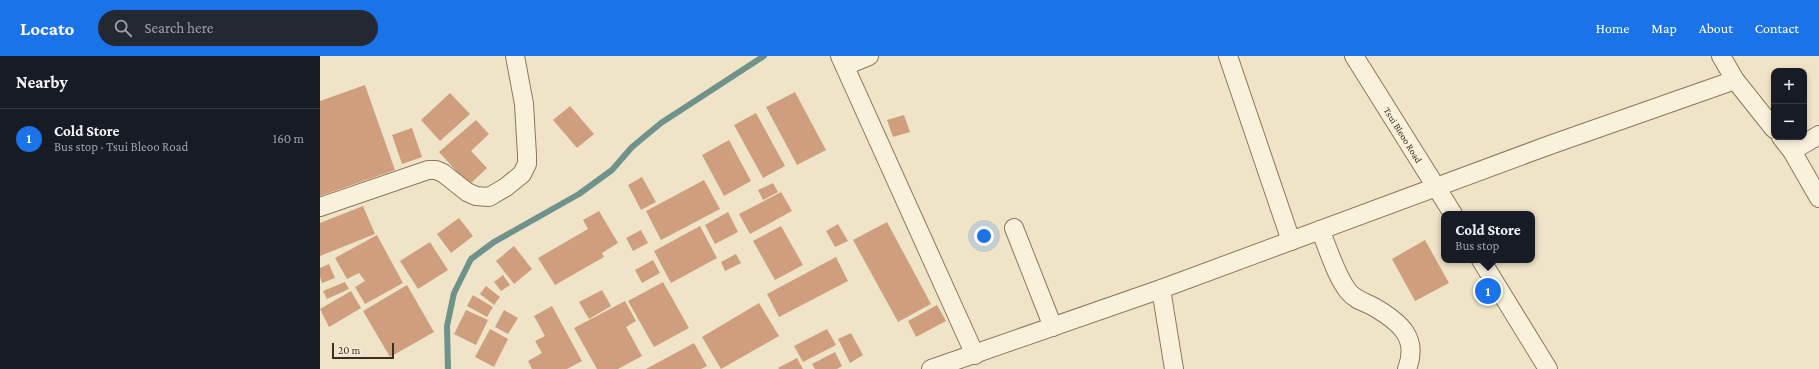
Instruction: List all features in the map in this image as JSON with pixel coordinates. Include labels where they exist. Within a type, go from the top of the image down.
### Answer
[{"type":"street","points":[[320,207],[428,170],[436,170],[443,173],[467,192],[476,196],[489,197],[506,187],[522,174],[527,164],[524,104],[516,56]]},
{"type":"street","points":[[869,56],[843,61],[975,355]]},
{"type":"street","points":[[1228,56],[1291,241]]},
{"type":"street","name":"Tsui Bleoo Road","points":[[1354,56],[1451,211]]},
{"type":"street","points":[[1721,56],[1735,80],[1771,125]]},
{"type":"street","points":[[939,368],[1161,289],[1735,80]]},
{"type":"street","points":[[1792,151],[1819,135]]},
{"type":"street","points":[[1783,140],[1792,151],[1819,198]]},
{"type":"street","points":[[1014,228],[1053,327]]},
{"type":"street","points":[[1320,230],[1341,280],[1350,293],[1360,301],[1374,307],[1402,327],[1410,342],[1411,357],[1407,369]]},
{"type":"street","points":[[1483,263],[1548,369]]},
{"type":"street","points":[[1161,289],[1174,369]]},
{"type":"building","points":[[365,85],[395,170],[320,196],[320,101]]},
{"type":"building","points":[[795,92],[826,150],[797,165],[766,107]]},
{"type":"building","points":[[450,93],[470,114],[440,141],[421,120]]},
{"type":"building","points":[[570,106],[594,134],[577,148],[553,120]]},
{"type":"building","points":[[756,113],[785,166],[763,178],[734,125]]},
{"type":"building","points":[[904,115],[910,132],[893,137],[887,120]]},
{"type":"building","points":[[476,120],[489,134],[471,151],[487,168],[469,185],[439,152]]},
{"type":"building","points":[[412,128],[422,157],[402,164],[392,135]]},
{"type":"building","points":[[729,140],[751,181],[724,196],[702,155]]},
{"type":"building","points":[[642,177],[656,202],[641,210],[628,185]]},
{"type":"building","points":[[704,180],[720,209],[661,240],[646,211]]},
{"type":"building","points":[[773,183],[778,192],[763,200],[758,190]]},
{"type":"building","points":[[781,192],[792,211],[750,234],[739,214]]},
{"type":"building","points":[[363,206],[375,234],[320,256],[320,223]]},
{"type":"building","points":[[599,211],[618,243],[602,253],[604,257],[555,285],[538,258],[588,229],[583,220]]},
{"type":"building","points":[[728,212],[738,232],[715,244],[705,225]]},
{"type":"building","points":[[459,218],[473,236],[451,253],[437,234]]},
{"type":"building","points":[[887,222],[931,304],[898,322],[853,240]]},
{"type":"building","points":[[838,224],[848,241],[835,247],[826,231]]},
{"type":"building","points":[[700,226],[717,258],[671,283],[654,251]]},
{"type":"building","points":[[781,226],[803,265],[775,280],[753,241]]},
{"type":"building","points":[[641,230],[648,243],[633,251],[626,238]]},
{"type":"building","points":[[377,235],[403,283],[365,304],[355,287],[365,281],[359,273],[347,279],[335,258]]},
{"type":"building","points":[[1425,240],[1449,283],[1415,301],[1392,259]]},
{"type":"building","points":[[430,242],[448,270],[418,289],[400,261]]},
{"type":"building","points":[[514,246],[532,269],[514,284],[496,261]]},
{"type":"building","points":[[736,254],[741,263],[725,271],[721,262]]},
{"type":"building","points":[[836,257],[848,281],[779,317],[767,294]]},
{"type":"building","points":[[653,260],[660,273],[642,283],[635,270]]},
{"type":"building","points":[[329,264],[335,278],[322,283],[320,268]]},
{"type":"building","points":[[503,275],[510,285],[501,291],[494,282]]},
{"type":"building","points":[[345,282],[349,289],[327,299],[323,291]]},
{"type":"building","points":[[663,282],[689,328],[654,347],[628,301]]},
{"type":"building","points":[[407,285],[434,332],[390,357],[363,311]]},
{"type":"building","points":[[486,286],[500,297],[494,305],[480,294]]},
{"type":"building","points":[[602,290],[611,306],[589,319],[579,302]]},
{"type":"building","points":[[351,291],[361,308],[329,327],[320,309]]},
{"type":"building","points":[[473,295],[493,307],[487,317],[467,306]]},
{"type":"building","points":[[625,301],[636,321],[626,327],[642,356],[618,369],[597,369],[574,328]]},
{"type":"building","points":[[759,303],[779,336],[721,369],[702,337]]},
{"type":"building","points":[[937,305],[946,321],[916,337],[908,321]]},
{"type":"building","points":[[552,306],[582,361],[567,369],[532,369],[528,361],[542,353],[535,341],[545,336],[534,316]]},
{"type":"building","points":[[466,310],[488,320],[476,345],[454,334]]},
{"type":"building","points":[[504,310],[518,318],[508,334],[495,327]]},
{"type":"building","points":[[490,329],[508,339],[494,367],[475,357]]},
{"type":"building","points":[[827,329],[836,345],[803,362],[794,346]]},
{"type":"building","points":[[851,333],[863,355],[850,363],[838,339]]},
{"type":"building","points":[[694,343],[707,366],[701,369],[646,369]]},
{"type":"building","points":[[835,352],[842,366],[837,369],[815,369],[812,364]]},
{"type":"building","points":[[797,358],[803,369],[778,368]]},
{"type":"waterway","points":[[448,369],[447,326],[454,293],[471,259],[494,242],[579,194],[612,170],[632,147],[661,123],[764,56]]},
{"type":"place","name":"Cold Store","points":[[1488,291]]}]
